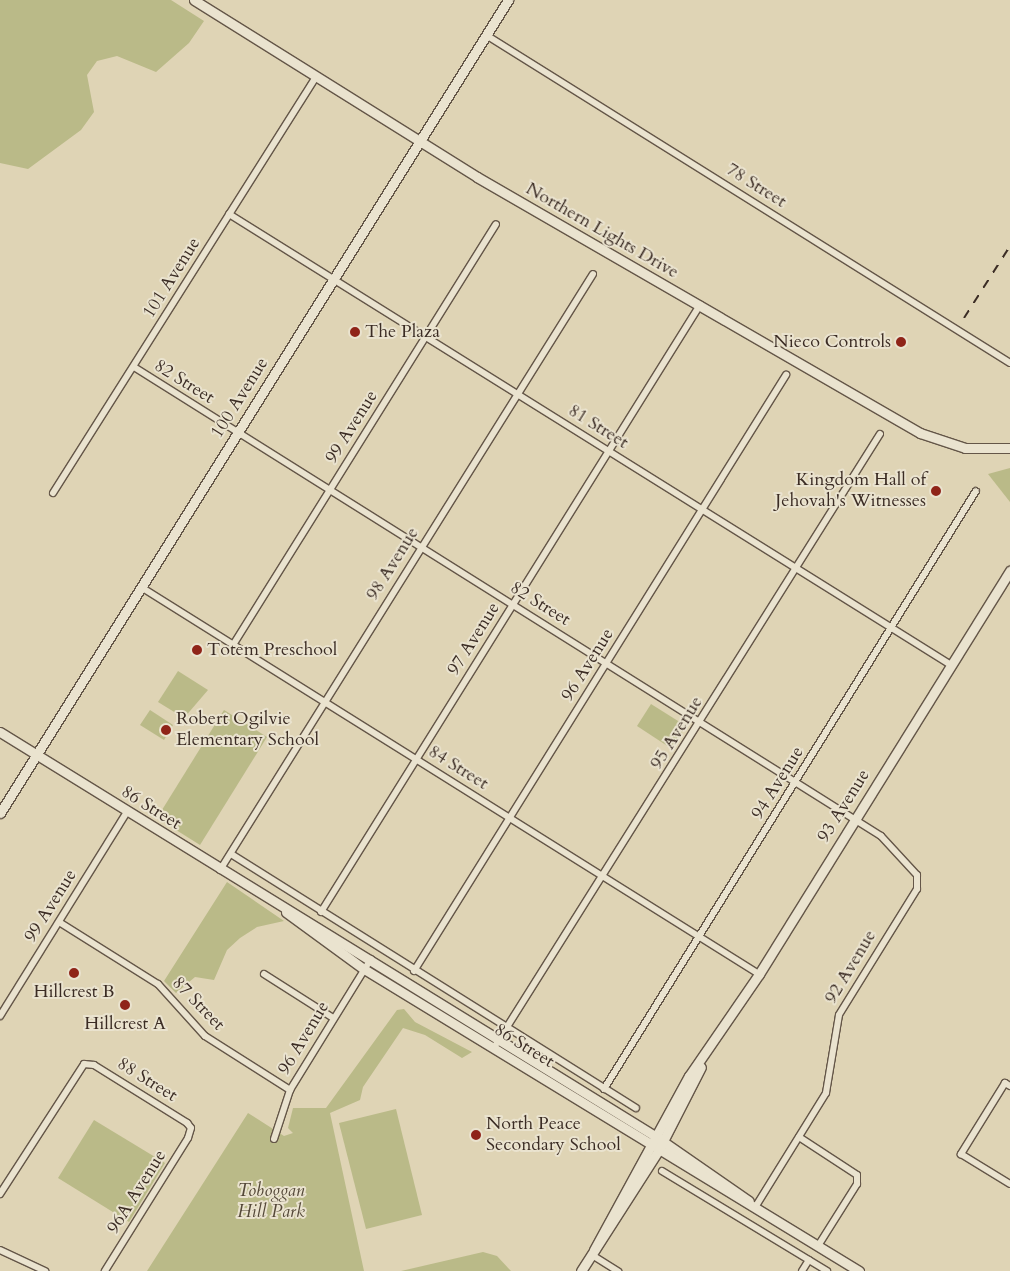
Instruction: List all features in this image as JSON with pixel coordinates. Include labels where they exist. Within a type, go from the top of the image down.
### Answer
[{"type":"main road","name":"Northern Lights Drive","points":[[194,0],[419,142],[920,433],[955,446],[982,450],[1010,448]]},
{"type":"main road","name":"100 Avenue","points":[[0,813],[508,0]]},
{"type":"main road","points":[[982,450],[1010,454]]},
{"type":"main road","name":"93 Avenue","points":[[593,1252],[658,1151],[659,1139],[704,1058],[759,974],[1010,571]]},
{"type":"main road","name":"86 Street","points":[[0,732],[286,912],[364,968],[659,1139],[752,1204],[859,1271]]},
{"type":"main road","name":"86 Street","points":[[286,912],[371,959],[658,1151],[752,1204]]},
{"type":"main road","name":"93 Avenue","points":[[582,1271],[649,1145],[659,1139]]},
{"type":"street","name":"78 Street","points":[[486,35],[1010,363]]},
{"type":"street","name":"101 Avenue","points":[[53,493],[134,368],[315,78]]},
{"type":"street","name":"81 Street","points":[[229,214],[951,664]]},
{"type":"street","name":"99 Avenue","points":[[233,645],[496,224]]},
{"type":"street","name":"98 Avenue","points":[[220,870],[592,274]]},
{"type":"street","name":"97 Avenue","points":[[321,912],[700,305]]},
{"type":"street","name":"82 Street","points":[[134,368],[887,839],[918,880]]},
{"type":"street","name":"96 Avenue","points":[[414,971],[786,375]]},
{"type":"street","name":"95 Avenue","points":[[497,1044],[509,1030],[880,434]]},
{"type":"street","name":"94 Avenue","points":[[604,1089],[976,492]]},
{"type":"street","name":"84 Street","points":[[141,587],[759,974]]},
{"type":"street","name":"99 Avenue","points":[[0,1016],[2,1008],[59,922],[127,812]]},
{"type":"street","name":"86 Street","points":[[231,854],[414,971],[636,1108]]},
{"type":"street","name":"92 Avenue","points":[[752,1204],[799,1137],[829,1085],[839,1015],[918,880]]},
{"type":"street","name":"87 Street","points":[[59,922],[158,984],[205,1036],[290,1090]]},
{"type":"street","name":"96 Avenue","points":[[274,1139],[290,1090],[371,959]]},
{"type":"street","points":[[264,974],[333,1018]]},
{"type":"street","name":"88 Street","points":[[0,1194],[84,1064],[94,1065],[191,1128]]},
{"type":"street","points":[[1007,1085],[961,1154],[1010,1184]]},
{"type":"street","name":"96A Avenue","points":[[105,1271],[191,1128]]},
{"type":"street","points":[[799,1137],[857,1175],[857,1184],[818,1246]]},
{"type":"street","points":[[662,1171],[827,1271]]},
{"type":"street","points":[[0,1250],[45,1271]]},
{"type":"street","points":[[593,1252],[618,1271]]},
{"type":"street","points":[[802,1271],[809,1260]]},
{"type":"green space","points":[[0,0],[171,0],[204,21],[189,43],[156,72],[117,56],[97,61],[87,75],[94,112],[81,130],[28,169],[0,163]]},
{"type":"green space","points":[[1010,468],[1010,502],[988,474]]},
{"type":"green space","points":[[178,671],[208,690],[184,718],[158,702]]},
{"type":"green space","points":[[651,704],[686,726],[672,749],[637,726]]},
{"type":"green space","points":[[150,710],[173,725],[164,740],[140,725]]},
{"type":"green space","points":[[224,710],[267,737],[200,845],[157,818]]},
{"type":"green space","points":[[227,882],[284,921],[257,927],[240,938],[227,950],[214,980],[195,977],[176,993],[164,981]]},
{"type":"green space","name":"Toboggan Hill Park","points":[[404,1009],[415,1022],[472,1052],[462,1058],[425,1035],[403,1028],[363,1087],[360,1100],[330,1113],[364,1271],[147,1271],[248,1113],[284,1136],[293,1133],[288,1128],[293,1108],[326,1108],[397,1010]]},
{"type":"green space","points":[[396,1109],[422,1215],[366,1229],[339,1123]]},
{"type":"green space","points":[[94,1120],[165,1163],[129,1222],[58,1178]]},
{"type":"green space","points":[[483,1252],[497,1256],[511,1271],[401,1271]]},
{"type":"railway","points":[[964,318],[1010,246]]},
{"type":"place","name":"The Plaza","points":[[355,332]]},
{"type":"place","name":"Nieco Controls","points":[[901,342]]},
{"type":"place","name":"Kingdom Hall of Jehovah's Witnesses","points":[[936,491]]},
{"type":"place","name":"Totem Preschool","points":[[197,650]]},
{"type":"place","name":"Robert Ogilvie Elementary School","points":[[166,730]]},
{"type":"place","name":"Hillcrest B","points":[[74,973]]},
{"type":"place","name":"Hillcrest A","points":[[125,1005]]},
{"type":"place","name":"North Peace Secondary School","points":[[476,1135]]}]
